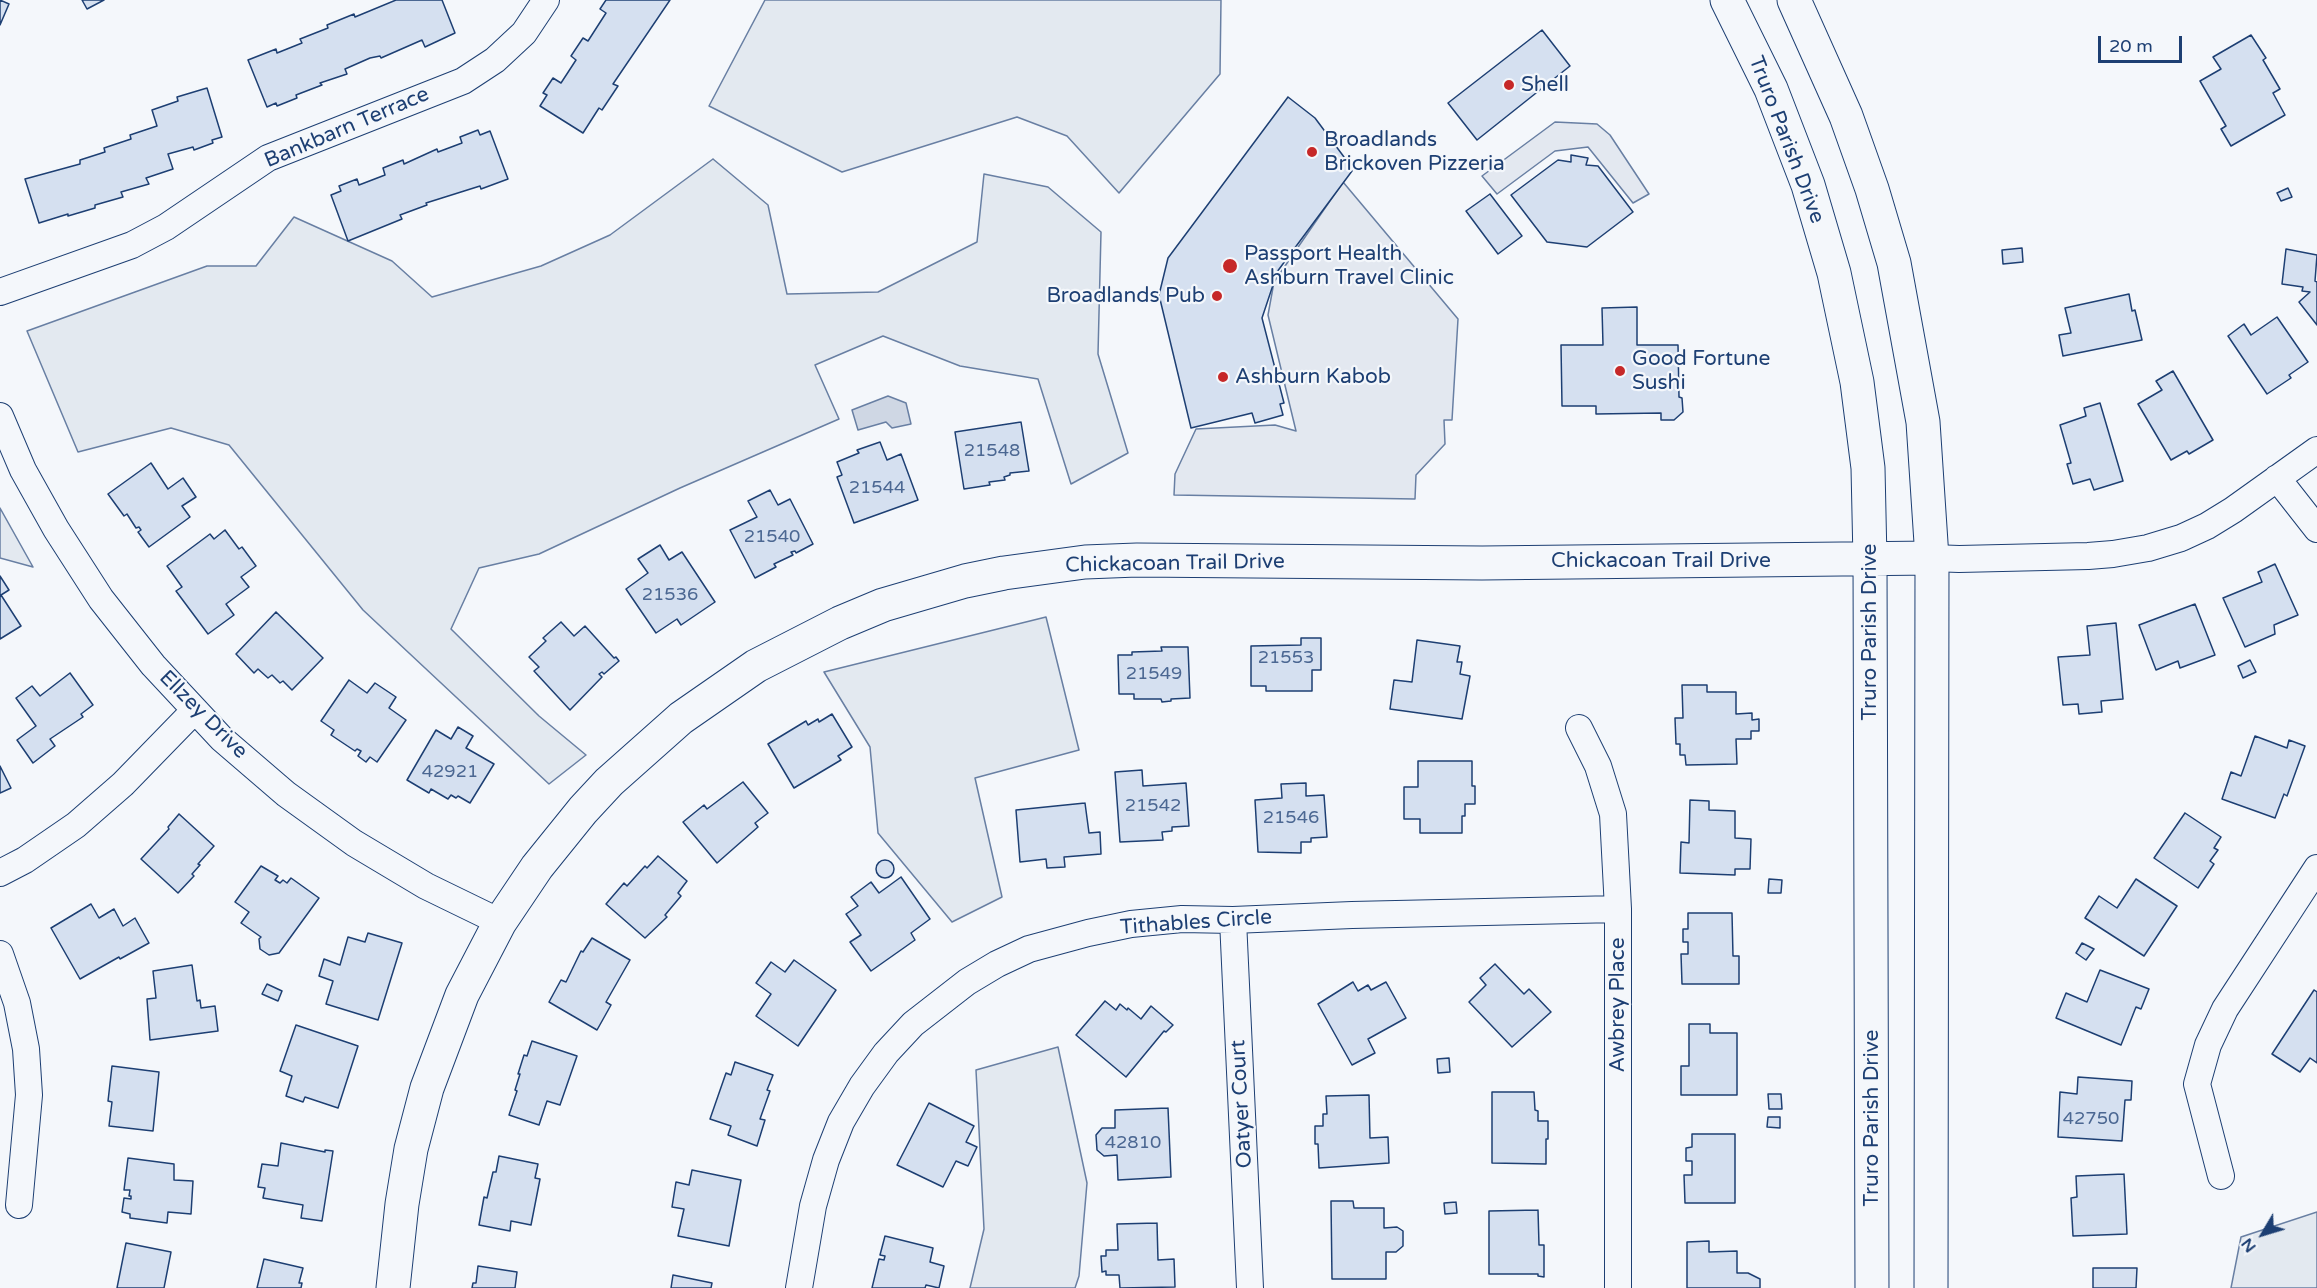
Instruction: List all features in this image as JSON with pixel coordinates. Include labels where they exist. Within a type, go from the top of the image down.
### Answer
[{"type":"street","name":"Bankbarn Terrace","points":[[0,292],[132,245],[166,227],[268,158],[462,81],[495,60],[524,33],[546,0]]},
{"type":"street","name":"Truro Parish Drive","points":[[1726,0],[1771,89],[1808,185],[1834,273],[1857,382],[1868,468],[1872,1288]]},
{"type":"street","points":[[1794,0],[1846,116],[1894,263],[1923,422],[1932,558],[1931,1288]]},
{"type":"street","name":"Ellzey Drive","points":[[0,416],[23,470],[50,519],[101,599],[153,665],[222,739],[286,794],[354,843],[426,886],[500,922]]},
{"type":"street","points":[[1932,558],[2088,556],[2148,548],[2181,538],[2207,526],[2317,450]]},
{"type":"street","points":[[2277,478],[2317,529]]},
{"type":"street","name":"Chickacoan Trail Drive","points":[[393,1288],[411,1149],[427,1088],[462,995],[500,922],[537,867],[583,810],[647,746],[681,718],[747,672],[798,643],[883,605],[955,583],[1004,573],[1085,562],[1137,560],[1482,563],[1932,558]]},
{"type":"street","points":[[0,873],[25,860],[76,825],[123,784],[195,710]]},
{"type":"street","name":"Awbrey Place","points":[[1579,728],[1598,766],[1613,814],[1618,909],[1618,1288]]},
{"type":"street","points":[[2221,1176],[2197,1084],[2208,1046],[2225,1009],[2317,868]]},
{"type":"street","name":"Tithables Circle","points":[[800,1288],[813,1206],[826,1160],[841,1122],[862,1086],[886,1053],[913,1024],[967,982],[997,964],[1029,950],[1078,935],[1131,924],[1182,919],[1233,920],[1618,909]]},
{"type":"street","name":"Oatyer Court","points":[[1233,920],[1250,1288]]},
{"type":"street","points":[[0,954],[17,1003],[26,1048],[29,1095],[19,1205]]},
{"type":"shaded area","points":[[765,0],[1221,0],[1220,74],[1119,193],[1067,136],[1017,117],[842,172],[709,106]]},
{"type":"shaded area","points":[[1555,122],[1597,124],[1610,135],[1649,194],[1633,203],[1588,147],[1555,151],[1497,194],[1482,176]]},
{"type":"shaded area","points":[[713,159],[768,205],[787,294],[878,292],[977,242],[984,174],[1048,187],[1101,232],[1098,354],[1128,453],[1071,484],[1038,379],[960,366],[883,336],[815,365],[839,419],[680,488],[539,554],[479,568],[451,629],[539,716],[586,755],[549,784],[363,610],[229,445],[171,428],[78,452],[27,331],[207,266],[256,266],[294,217],[392,261],[432,297],[541,266],[610,235]]},
{"type":"shaded area","points":[[1343,182],[1458,319],[1452,420],[1444,420],[1445,444],[1416,475],[1415,499],[1174,495],[1175,474],[1196,429],[1275,425],[1296,431],[1268,315],[1274,282]]},
{"type":"shaded area","points":[[888,396],[906,403],[911,424],[892,428],[886,422],[858,430],[852,410]]},
{"type":"shaded area","points":[[0,508],[33,567],[0,558]]},
{"type":"shaded area","points":[[1046,617],[1079,750],[975,778],[1002,897],[952,922],[878,833],[870,747],[824,672]]},
{"type":"shaded area","points":[[1058,1047],[1087,1183],[1079,1276],[1075,1288],[970,1288],[984,1229],[976,1070]]},
{"type":"shaded area","points":[[2317,1212],[2317,1288],[2231,1288],[2241,1237]]},
{"type":"building","points":[[0,0],[9,4],[0,25]]},
{"type":"building","points":[[82,0],[104,0],[87,9]]},
{"type":"building","points":[[396,0],[442,0],[455,33],[425,47],[422,40],[381,58],[380,56],[370,58],[345,69],[347,74],[320,83],[322,85],[296,95],[297,98],[277,106],[276,103],[267,107],[248,60],[276,49],[277,53],[302,43],[300,39],[328,28],[327,25],[354,14],[355,17]]},
{"type":"building","points":[[606,0],[670,0],[613,84],[618,86],[602,110],[599,108],[583,133],[540,106],[547,95],[543,93],[553,78],[561,83],[576,60],[571,56],[583,38],[588,41],[606,13],[600,9]]},
{"type":"building","name":"Shell","points":[[1542,30],[1570,66],[1477,140],[1448,103]]},
{"type":"building","points":[[2251,35],[2266,58],[2263,60],[2280,89],[2273,93],[2285,115],[2231,146],[2221,129],[2226,126],[2200,81],[2221,69],[2213,57]]},
{"type":"building","points":[[207,88],[222,137],[194,150],[193,147],[168,154],[173,169],[146,178],[149,184],[121,192],[123,197],[95,205],[95,208],[39,223],[25,179],[80,164],[80,160],[105,152],[104,148],[131,139],[130,135],[157,126],[152,110],[178,101],[177,97]]},
{"type":"building","points":[[1288,97],[1315,118],[1352,171],[1271,280],[1274,282],[1262,318],[1284,403],[1280,404],[1283,415],[1255,423],[1252,413],[1191,428],[1159,295],[1168,258]]},
{"type":"building","points":[[478,130],[480,135],[490,131],[508,179],[481,189],[480,186],[426,203],[427,205],[400,215],[402,219],[348,241],[331,195],[341,191],[339,186],[357,179],[359,185],[385,175],[383,168],[403,160],[404,164],[437,149],[438,152],[462,143],[460,137]]},
{"type":"building","points":[[1571,155],[1588,158],[1586,165],[1598,166],[1633,212],[1587,247],[1547,242],[1511,195],[1558,160],[1571,162]]},
{"type":"building","points":[[2288,188],[2292,197],[2281,201],[2277,193]]},
{"type":"building","points":[[1490,194],[1522,236],[1498,254],[1466,211]]},
{"type":"building","points":[[2022,248],[2023,262],[2003,264],[2002,250]]},
{"type":"building","points":[[2286,249],[2317,255],[2315,281],[2317,282],[2317,325],[2299,302],[2310,292],[2302,291],[2303,287],[2282,284]]},
{"type":"building","points":[[2129,294],[2142,340],[2063,356],[2059,335],[2071,333],[2065,308]]},
{"type":"building","name":"Good Fortune Sushi","points":[[1637,307],[1637,345],[1678,345],[1679,397],[1682,398],[1683,412],[1674,420],[1661,420],[1661,413],[1596,414],[1596,406],[1562,406],[1561,345],[1603,345],[1602,308]]},
{"type":"building","points":[[2277,317],[2308,362],[2289,375],[2291,378],[2267,394],[2228,336],[2244,324],[2251,335]]},
{"type":"building","points":[[2173,371],[2213,440],[2189,454],[2187,451],[2171,460],[2138,404],[2162,390],[2156,381]]},
{"type":"building","points":[[2100,403],[2123,481],[2094,490],[2090,479],[2073,484],[2067,464],[2071,463],[2060,425],[2086,416],[2084,408]]},
{"type":"building","points":[[1021,422],[1029,471],[1010,473],[1004,477],[1005,480],[964,489],[955,432]]},
{"type":"building","points":[[880,442],[887,460],[901,454],[918,500],[854,523],[837,477],[842,475],[837,462],[859,453],[857,450]]},
{"type":"building","points":[[151,463],[168,489],[183,478],[196,497],[182,506],[190,517],[149,547],[138,532],[141,530],[139,527],[136,528],[127,514],[124,516],[108,494]]},
{"type":"building","points":[[770,490],[778,505],[790,499],[813,544],[796,553],[791,552],[793,555],[774,564],[776,567],[755,578],[730,530],[757,517],[748,501]]},
{"type":"building","points":[[225,530],[256,566],[241,577],[249,587],[226,604],[234,615],[208,634],[176,591],[182,587],[167,566],[210,534],[214,539]]},
{"type":"building","points":[[660,545],[669,560],[682,552],[715,602],[681,625],[677,619],[656,633],[626,589],[648,573],[638,559]]},
{"type":"building","points":[[2275,564],[2298,615],[2274,625],[2275,634],[2245,647],[2223,598],[2262,582],[2258,572]]},
{"type":"building","points":[[0,576],[9,590],[1,595],[21,626],[0,639]]},
{"type":"building","points":[[2195,604],[2215,655],[2180,668],[2178,661],[2156,670],[2139,625]]},
{"type":"building","points":[[276,612],[323,658],[292,690],[272,675],[268,678],[258,669],[254,673],[236,654]]},
{"type":"building","points":[[561,622],[574,636],[585,626],[619,661],[604,674],[602,672],[599,674],[602,677],[570,710],[534,671],[539,667],[529,657],[546,641],[543,638]]},
{"type":"building","points":[[2116,623],[2123,699],[2101,701],[2102,712],[2079,714],[2078,704],[2063,705],[2058,657],[2090,655],[2087,626]]},
{"type":"building","points":[[1301,638],[1321,638],[1321,670],[1312,670],[1312,691],[1266,691],[1266,686],[1251,686],[1251,646],[1301,645]]},
{"type":"building","points":[[1417,640],[1460,646],[1457,662],[1462,662],[1460,674],[1470,676],[1462,719],[1390,709],[1394,680],[1412,682]]},
{"type":"building","points":[[1161,647],[1188,647],[1190,698],[1162,702],[1161,699],[1134,699],[1134,694],[1119,694],[1118,655],[1162,651]]},
{"type":"building","points":[[2250,660],[2256,672],[2243,678],[2238,666]]},
{"type":"building","points":[[70,673],[93,705],[81,714],[83,717],[50,739],[55,746],[33,763],[17,740],[36,726],[16,698],[32,686],[40,696]]},
{"type":"building","points":[[349,680],[367,693],[375,683],[396,697],[389,708],[406,720],[377,762],[370,757],[366,762],[358,756],[361,751],[357,749],[355,751],[331,735],[334,730],[321,721]]},
{"type":"building","points":[[1682,685],[1707,685],[1707,692],[1736,692],[1736,714],[1752,713],[1752,720],[1759,719],[1759,731],[1751,731],[1751,739],[1736,739],[1737,764],[1686,765],[1685,755],[1680,755],[1680,744],[1676,744],[1675,718],[1683,718]]},
{"type":"building","points":[[832,714],[852,747],[838,756],[841,760],[794,788],[768,744],[806,721],[808,725],[818,719],[819,722]]},
{"type":"building","points":[[458,727],[473,736],[466,748],[494,764],[470,803],[458,796],[456,798],[451,795],[448,799],[431,789],[429,793],[407,780],[436,730],[451,739]]},
{"type":"building","points":[[2255,736],[2287,748],[2289,740],[2305,746],[2287,796],[2284,794],[2275,818],[2222,799],[2231,772],[2241,776]]},
{"type":"building","points":[[1418,761],[1472,761],[1475,804],[1465,804],[1462,833],[1420,833],[1420,819],[1404,819],[1404,787],[1418,787]]},
{"type":"building","points":[[0,766],[11,788],[0,793]]},
{"type":"building","points":[[1142,770],[1143,786],[1186,783],[1189,826],[1172,827],[1172,831],[1162,832],[1163,840],[1120,842],[1115,772]]},
{"type":"building","points":[[743,782],[768,813],[755,823],[758,827],[717,863],[683,822],[704,805],[707,809]]},
{"type":"building","points":[[1306,783],[1306,796],[1324,795],[1327,837],[1311,838],[1311,842],[1301,842],[1301,853],[1258,852],[1255,800],[1282,798],[1281,784]]},
{"type":"building","points":[[1690,800],[1709,801],[1709,810],[1735,811],[1735,838],[1751,839],[1750,869],[1735,869],[1735,875],[1680,873],[1681,842],[1689,843]]},
{"type":"building","points":[[1085,803],[1089,833],[1100,832],[1101,854],[1064,857],[1065,867],[1047,868],[1046,859],[1020,862],[1016,810]]},
{"type":"building","points":[[2185,813],[2221,837],[2214,848],[2218,850],[2210,861],[2214,864],[2198,888],[2154,858]]},
{"type":"building","points":[[179,814],[214,846],[198,864],[200,865],[192,874],[194,876],[178,893],[141,859],[169,829],[168,827]]},
{"type":"building","points":[[658,856],[687,881],[678,893],[681,896],[665,915],[667,917],[645,938],[606,904],[624,883],[627,886],[645,866],[647,868]]},
{"type":"building","points":[[881,860],[889,860],[894,865],[892,876],[881,878],[876,873],[876,865]]},
{"type":"building","points":[[261,866],[278,876],[275,880],[280,883],[283,880],[287,883],[291,878],[319,898],[279,953],[269,955],[260,949],[259,939],[261,937],[241,923],[249,912],[235,902]]},
{"type":"building","points":[[901,877],[930,919],[911,933],[915,940],[871,971],[850,942],[861,935],[846,914],[858,906],[851,897],[871,882],[879,893]]},
{"type":"building","points":[[1769,879],[1782,880],[1781,893],[1768,893]]},
{"type":"building","points":[[2136,879],[2177,906],[2144,956],[2085,918],[2099,896],[2117,908]]},
{"type":"building","points":[[91,904],[99,918],[114,909],[123,926],[135,918],[149,943],[80,979],[51,928]]},
{"type":"building","points":[[1688,913],[1732,913],[1733,956],[1739,956],[1739,984],[1682,984],[1681,954],[1688,954],[1688,942],[1683,942],[1683,929],[1688,929]]},
{"type":"building","points":[[368,933],[402,943],[378,1020],[326,1004],[333,981],[319,976],[324,959],[340,965],[348,937],[365,942]]},
{"type":"building","points":[[592,938],[630,960],[606,1002],[611,1005],[597,1030],[549,1002],[561,980],[566,982],[581,951],[583,952]]},
{"type":"building","points":[[2082,943],[2094,949],[2086,960],[2076,953]]},
{"type":"building","points":[[794,960],[836,990],[798,1046],[756,1016],[771,994],[756,983],[771,962],[785,972]]},
{"type":"building","points":[[1495,964],[1524,994],[1529,989],[1551,1012],[1512,1047],[1469,1002],[1486,985],[1480,978]]},
{"type":"building","points":[[192,965],[197,1001],[200,1000],[201,1008],[215,1006],[218,1031],[150,1040],[147,999],[156,998],[153,971]]},
{"type":"building","points":[[2100,970],[2149,989],[2141,1009],[2136,1007],[2121,1045],[2056,1018],[2066,993],[2087,1002]]},
{"type":"building","points":[[1353,982],[1358,991],[1368,985],[1371,990],[1386,982],[1406,1018],[1368,1039],[1375,1053],[1352,1065],[1318,1004]]},
{"type":"building","points":[[267,984],[282,991],[278,1001],[262,994]]},
{"type":"building","points":[[2314,990],[2317,992],[2317,1063],[2310,1058],[2300,1072],[2272,1054]]},
{"type":"building","points":[[1105,1001],[1116,1010],[1120,1004],[1127,1010],[1128,1008],[1141,1019],[1151,1006],[1173,1025],[1166,1032],[1164,1031],[1126,1077],[1076,1035]]},
{"type":"building","points":[[1689,1024],[1710,1024],[1710,1033],[1737,1033],[1737,1095],[1681,1095],[1681,1066],[1689,1066]]},
{"type":"building","points":[[296,1025],[358,1046],[338,1108],[305,1097],[303,1102],[286,1096],[292,1076],[280,1071]]},
{"type":"building","points":[[532,1041],[577,1056],[560,1105],[547,1101],[539,1125],[509,1115],[517,1091],[515,1090],[520,1074],[518,1074],[524,1055],[527,1056]]},
{"type":"building","points":[[1449,1058],[1450,1072],[1438,1073],[1437,1059]]},
{"type":"building","points":[[735,1062],[773,1075],[760,1119],[765,1120],[757,1146],[728,1135],[731,1126],[710,1119],[726,1073],[731,1075]]},
{"type":"building","points":[[112,1066],[159,1072],[153,1131],[109,1126],[112,1102],[108,1101]]},
{"type":"building","points":[[2078,1077],[2132,1081],[2131,1100],[2125,1100],[2122,1141],[2058,1137],[2060,1092],[2077,1094]]},
{"type":"building","points":[[1492,1092],[1534,1092],[1538,1121],[1548,1121],[1546,1164],[1492,1163]]},
{"type":"building","points":[[1768,1094],[1781,1094],[1782,1109],[1769,1109]]},
{"type":"building","points":[[1369,1095],[1370,1138],[1388,1137],[1389,1163],[1319,1168],[1315,1126],[1323,1126],[1323,1114],[1327,1114],[1326,1096]]},
{"type":"building","points":[[929,1103],[974,1126],[966,1142],[977,1147],[968,1166],[956,1161],[943,1187],[897,1165]]},
{"type":"building","points":[[1168,1108],[1171,1177],[1118,1180],[1117,1155],[1104,1156],[1097,1150],[1096,1135],[1102,1128],[1115,1128],[1115,1110]]},
{"type":"building","points":[[1768,1117],[1780,1117],[1780,1128],[1767,1127]]},
{"type":"building","points":[[1692,1134],[1735,1134],[1735,1203],[1685,1203],[1684,1175],[1692,1175],[1692,1161],[1686,1161],[1686,1148],[1692,1147]]},
{"type":"building","points":[[281,1143],[325,1152],[325,1150],[333,1151],[322,1221],[301,1218],[303,1205],[263,1198],[265,1188],[258,1187],[262,1164],[278,1166]]},
{"type":"building","points":[[499,1156],[538,1164],[535,1178],[540,1179],[531,1225],[511,1221],[510,1231],[479,1225],[484,1197],[487,1198]]},
{"type":"building","points":[[128,1158],[174,1164],[174,1180],[193,1181],[191,1214],[168,1212],[167,1223],[130,1218],[130,1214],[122,1212],[124,1198],[131,1199],[130,1190],[124,1190]]},
{"type":"building","points":[[692,1170],[741,1180],[729,1246],[678,1236],[684,1209],[672,1207],[676,1182],[689,1185]]},
{"type":"building","points":[[2124,1174],[2127,1234],[2073,1236],[2071,1198],[2077,1197],[2076,1176]]},
{"type":"building","points":[[1331,1201],[1353,1201],[1354,1208],[1384,1208],[1384,1228],[1397,1227],[1403,1231],[1403,1246],[1396,1252],[1386,1252],[1386,1279],[1332,1279]]},
{"type":"building","points":[[1456,1202],[1457,1213],[1445,1214],[1444,1203]]},
{"type":"building","points":[[1538,1210],[1539,1245],[1544,1245],[1544,1277],[1538,1274],[1489,1274],[1489,1211]]},
{"type":"building","points":[[1157,1223],[1158,1260],[1174,1259],[1175,1287],[1120,1288],[1119,1275],[1106,1275],[1106,1271],[1102,1272],[1101,1256],[1106,1256],[1106,1250],[1118,1250],[1117,1224]]},
{"type":"building","points":[[885,1236],[933,1248],[930,1262],[944,1266],[939,1288],[926,1285],[925,1288],[872,1288],[879,1259],[884,1260],[885,1256],[880,1255]]},
{"type":"building","points":[[1709,1241],[1709,1252],[1737,1251],[1737,1273],[1748,1273],[1760,1279],[1760,1288],[1687,1288],[1687,1242]]},
{"type":"building","points":[[126,1243],[171,1252],[164,1288],[117,1288]]},
{"type":"building","points":[[264,1259],[303,1268],[299,1283],[302,1283],[301,1288],[257,1288]]},
{"type":"building","points":[[478,1266],[517,1272],[515,1288],[472,1288],[473,1283],[476,1283]]},
{"type":"building","points":[[2093,1268],[2137,1268],[2136,1288],[2093,1288]]},
{"type":"building","points":[[673,1275],[712,1283],[711,1288],[671,1288]]},
{"type":"place","name":"Shell","points":[[1509,85]]},
{"type":"place","name":"Broadlands Brickoven Pizzeria","points":[[1312,152]]},
{"type":"place","name":"Passport Health Ashburn Travel Clinic","points":[[1230,266]]},
{"type":"place","name":"Broadlands Pub","points":[[1217,296]]},
{"type":"place","name":"Good Fortune Sushi","points":[[1620,371]]},
{"type":"place","name":"Ashburn Kabob","points":[[1223,377]]}]
